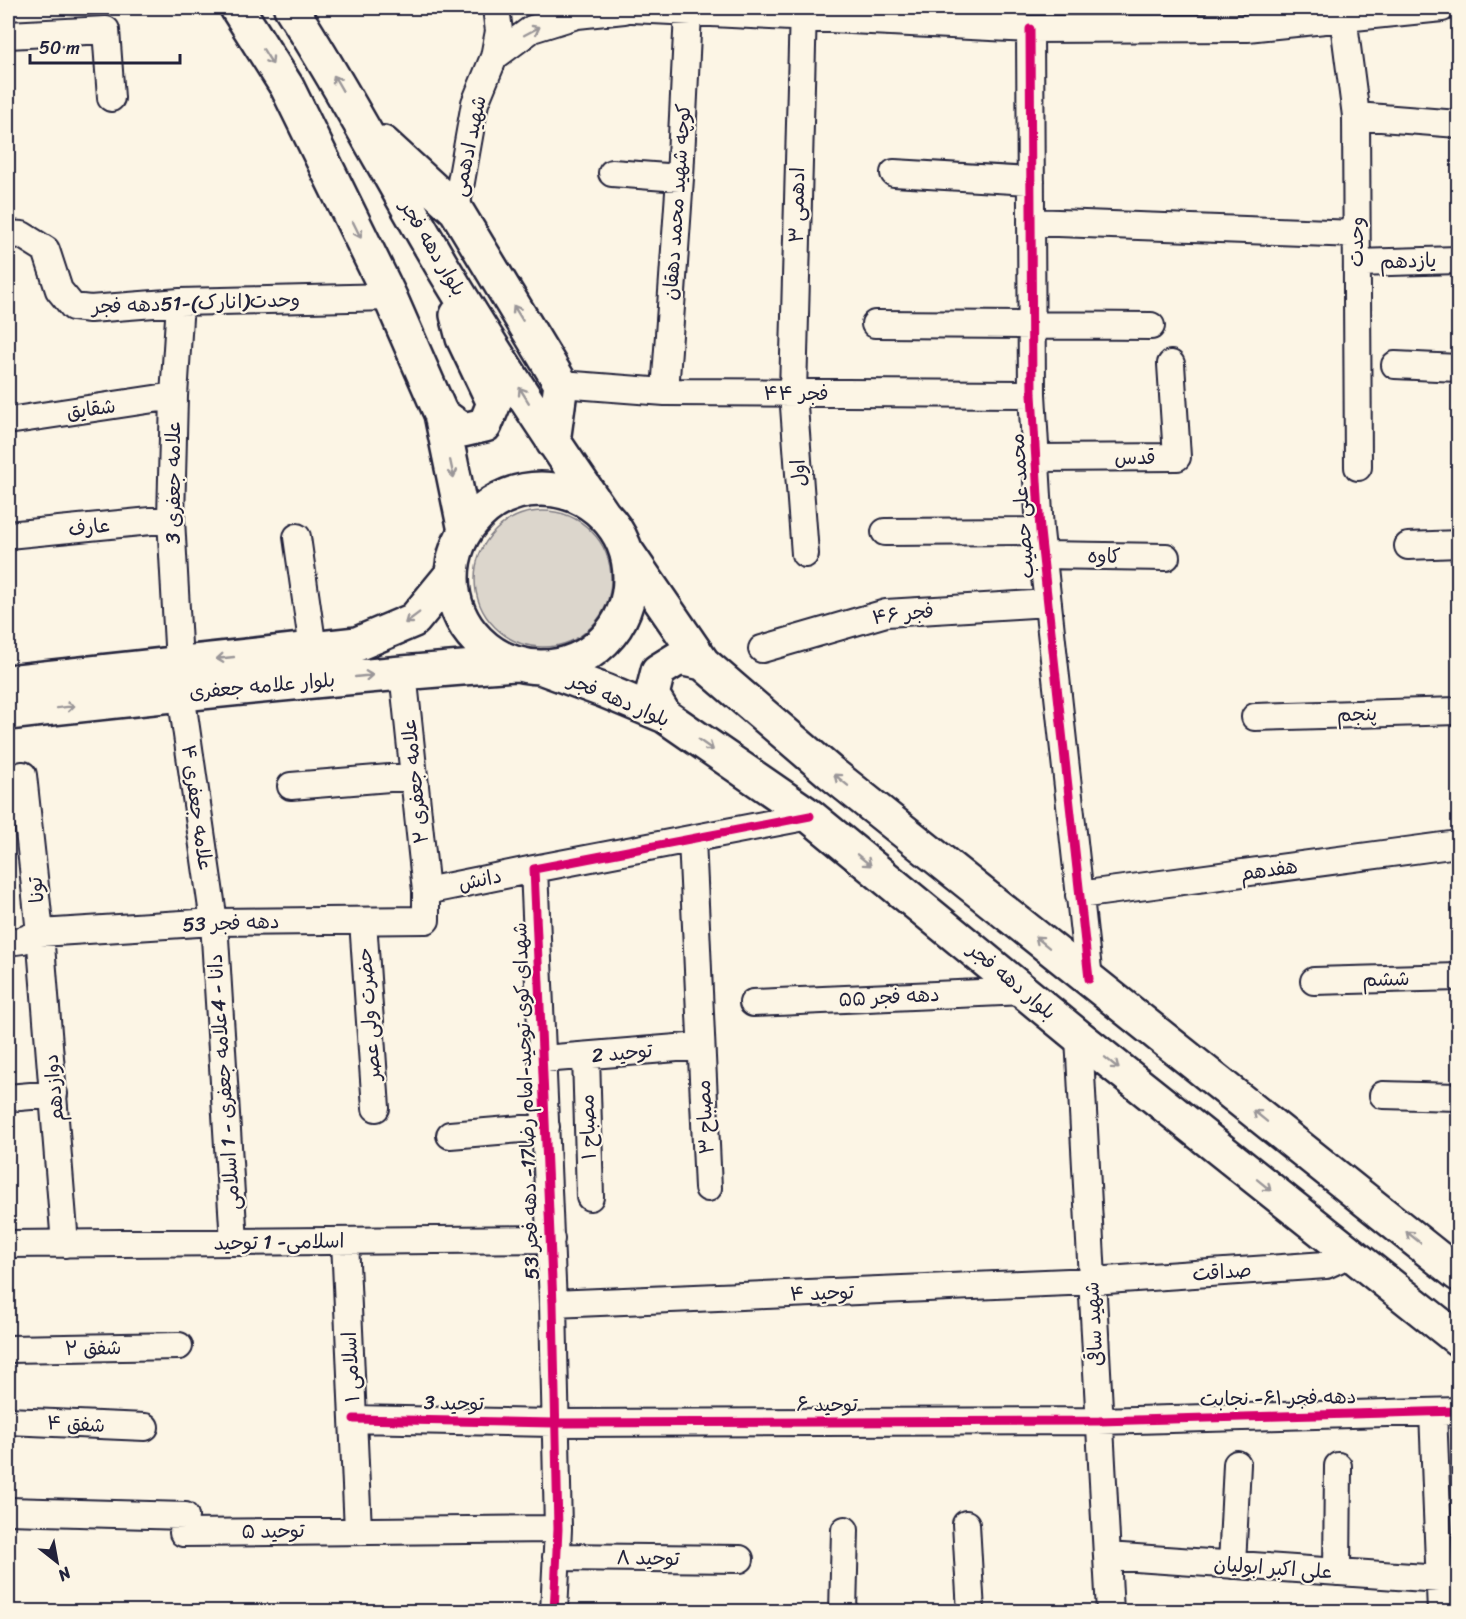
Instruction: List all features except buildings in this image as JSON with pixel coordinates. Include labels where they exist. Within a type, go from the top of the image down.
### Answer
[{"type":"main road","points":[[237,8],[286,87],[390,297],[441,414],[465,531]]},
{"type":"main road","name":"بلوار دهه فجر","points":[[291,8],[324,59],[442,267],[553,442],[603,514]]},
{"type":"main road","points":[[361,123],[456,210],[561,384],[553,442]]},
{"type":"main road","points":[[441,414],[463,430],[486,425],[494,403],[463,338],[442,267]]},
{"type":"main road","points":[[627,552],[631,576],[628,600],[619,622],[605,641],[586,656],[564,664],[528,666],[495,655],[476,640],[462,621],[453,598],[452,575],[456,552],[465,531],[479,513],[498,500],[519,492],[541,489],[564,492],[585,500],[603,514],[618,531],[627,552],[703,663],[831,773],[1458,1274]]},
{"type":"main road","name":"بلوار علامه جعفری","points":[[8,713],[313,649],[357,644],[414,620],[452,575]]},
{"type":"main road","points":[[665,716],[652,695],[658,671],[679,658],[703,663]]},
{"type":"main road","name":"بلوار دهه فجر","points":[[528,666],[605,691],[665,716],[810,816],[1079,1037],[1458,1339]]},
{"type":"main road","name":"بلوار علامه جعفری","points":[[8,682],[403,672],[528,666]]},
{"type":"street","name":"شهید ادهمی","points":[[456,210],[475,103],[494,57],[499,31],[496,8]]},
{"type":"street","points":[[494,57],[532,29],[577,15],[618,9],[688,13],[720,11],[972,17],[1030,29],[1247,28],[1342,13],[1442,8]]},
{"type":"street","name":"کوچه شهید محمد دهقان","points":[[664,392],[680,178],[688,13]]},
{"type":"street","name":"ادهمی ۳","points":[[793,393],[802,13]]},
{"type":"street","name":"وحدت","points":[[1342,13],[1356,116],[1358,467]]},
{"type":"street","name":"محمد علی حصیب","points":[[1030,29],[1032,394],[1042,543],[1089,979]]},
{"type":"street","points":[[8,35],[106,30],[111,98]]},
{"type":"street","points":[[1356,116],[1458,124]]},
{"type":"street","points":[[612,173],[680,178]]},
{"type":"street","points":[[894,173],[1031,181]]},
{"type":"street","points":[[1031,222],[1356,234]]},
{"type":"street","name":"وحدت(انارک)-51دهه فجر","points":[[8,234],[22,235],[46,250],[59,290],[73,307],[90,309],[180,302],[390,297]]},
{"type":"street","name":"یازدهم","points":[[1357,263],[1458,260]]},
{"type":"street","name":"علامه جعفری 3","points":[[180,302],[174,396],[171,519],[180,678]]},
{"type":"street","points":[[875,324],[1151,326]]},
{"type":"street","name":"قدس","points":[[1036,458],[1177,457],[1171,364]]},
{"type":"street","points":[[1395,365],[1458,368]]},
{"type":"street","name":"فجر ۴۴","points":[[561,384],[664,392],[1032,394]]},
{"type":"street","name":"اول","points":[[793,393],[805,554]]},
{"type":"street","name":"شقایق","points":[[8,421],[174,396]]},
{"type":"street","name":"عارف","points":[[8,535],[171,519]]},
{"type":"street","name":"کاوه","points":[[885,532],[1042,543],[1166,557]]},
{"type":"street","points":[[297,537],[313,649]]},
{"type":"street","points":[[1408,546],[1458,544]]},
{"type":"street","name":"فجر ۴۶","points":[[762,649],[886,613],[1048,603]]},
{"type":"street","name":"علامه جعفری ۲","points":[[403,672],[426,891]]},
{"type":"street","name":"علامه جعفری ۴","points":[[180,678],[214,922]]},
{"type":"street","name":"پنجم","points":[[1255,717],[1458,711]]},
{"type":"street","name":"تونا","points":[[23,776],[40,933]]},
{"type":"street","points":[[291,786],[414,777]]},
{"type":"street","points":[[534,869],[810,816]]},
{"type":"street","name":"مصباح ۳","points":[[692,840],[708,1188]]},
{"type":"street","name":"هفدهم","points":[[1079,895],[1458,844]]},
{"type":"street","name":"دانش","points":[[426,891],[534,869]]},
{"type":"street","name":"شهدای کوی توحید-امام رضا17- دهه فجر 53","points":[[534,869],[553,1304],[558,1529],[554,1611]]},
{"type":"street","name":"دهه فجر 53","points":[[8,942],[23,940],[40,933],[214,922],[426,920],[426,891]]},
{"type":"street","name":"حضرت ولی عصر","points":[[363,921],[376,1108]]},
{"type":"street","name":"دانا - 4علامه جعفری - 1 اسلامی","points":[[214,922],[234,1242]]},
{"type":"street","name":"دوازدهم","points":[[40,933],[65,1244]]},
{"type":"street","name":"ششم","points":[[1314,981],[1458,977]]},
{"type":"street","name":"دهه فجر ۵۵","points":[[753,1003],[1024,991]]},
{"type":"street","name":"شهید ساقی","points":[[1079,1037],[1110,1611]]},
{"type":"street","name":"توحید 2","points":[[543,1059],[701,1046]]},
{"type":"street","name":"مصباح ۱","points":[[586,1056],[590,1197]]},
{"type":"street","points":[[8,1098],[54,1094]]},
{"type":"street","points":[[1383,1095],[1458,1096]]},
{"type":"street","points":[[450,1136],[546,1127]]},
{"type":"street","name":"اسلامی- 1 توحید","points":[[8,1244],[551,1239]]},
{"type":"street","name":"اسلامی ۱","points":[[345,1241],[358,1530]]},
{"type":"street","name":"صداقت","points":[[1092,1281],[1326,1265],[1350,1254]]},
{"type":"street","name":"توحید ۴","points":[[553,1304],[1092,1281]]},
{"type":"street","name":"شفق ۲","points":[[8,1349],[180,1346]]},
{"type":"street","name":"دهه فجر ۶۱- نجابت","points":[[1099,1421],[1458,1411]]},
{"type":"street","points":[[1433,1412],[1441,1611]]},
{"type":"street","name":"توحید 3","points":[[354,1419],[554,1423]]},
{"type":"street","name":"شفق ۴","points":[[8,1421],[145,1427]]},
{"type":"street","name":"توحید ۶","points":[[554,1423],[1099,1421]]},
{"type":"street","points":[[1232,1565],[1237,1464]]},
{"type":"street","points":[[1337,1572],[1338,1466]]},
{"type":"street","name":"توحید ۵","points":[[8,1511],[185,1516],[183,1533],[558,1529]]},
{"type":"street","points":[[966,1524],[971,1611]]},
{"type":"street","points":[[843,1611],[845,1530]]},
{"type":"street","name":"علی اکبر ابولیان","points":[[1107,1556],[1440,1579]]},
{"type":"street","name":"توحید ۸","points":[[556,1557],[740,1559]]},
{"type":"shaded area","points":[[543,511],[569,516],[581,522],[591,531],[600,541],[606,553],[611,579],[606,605],[600,617],[591,627],[581,636],[569,642],[543,647],[517,642],[505,636],[495,627],[486,617],[480,605],[475,579],[480,553],[486,541],[495,531],[505,522],[517,516]]},
{"type":"cycle path","points":[[1030,29],[1032,394],[1040,531],[1089,979]]},
{"type":"cycle path","points":[[554,1612],[558,1529],[553,1304],[534,869],[810,816]]},
{"type":"cycle path","points":[[354,1419],[554,1423],[1099,1421],[1458,1411]]}]
